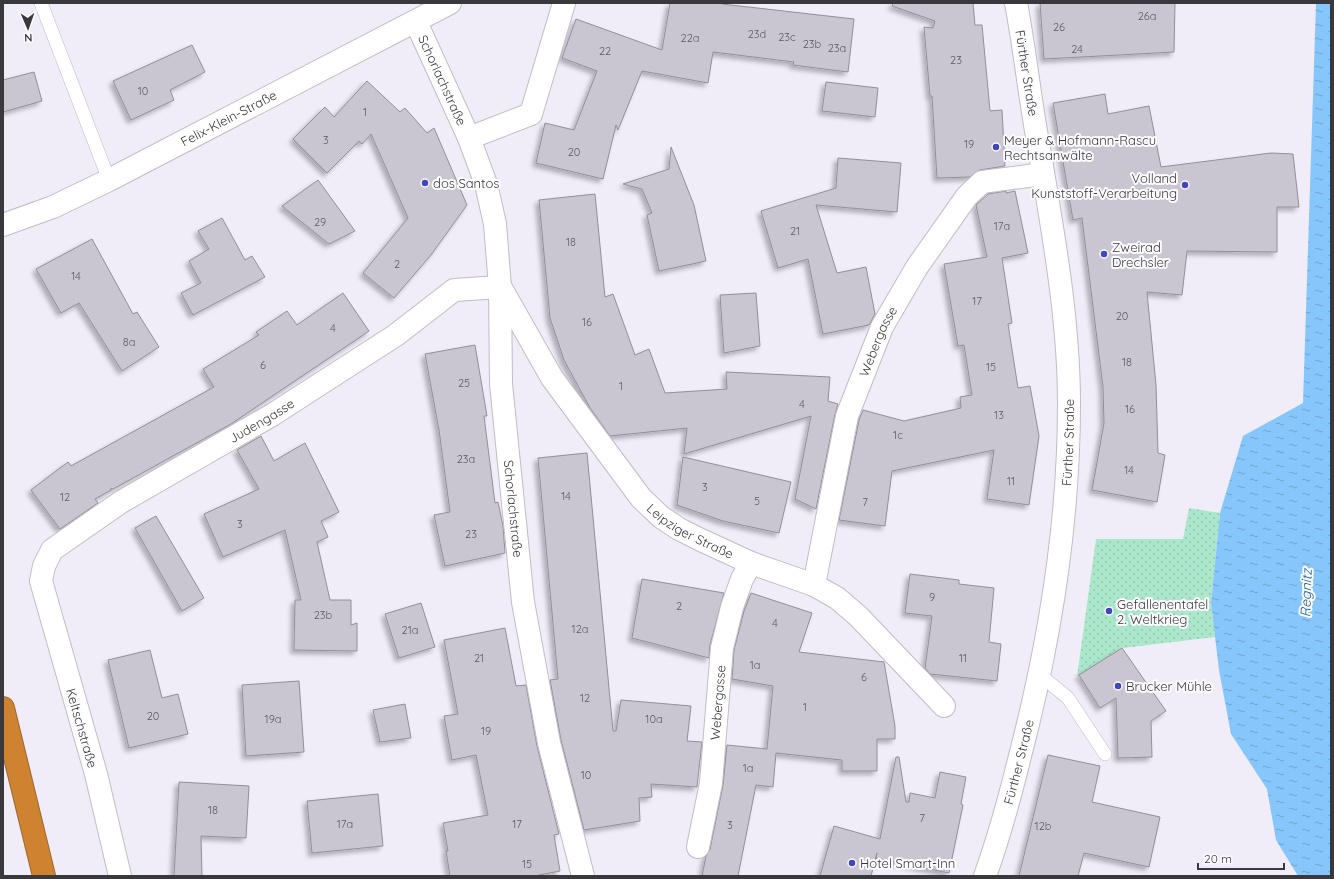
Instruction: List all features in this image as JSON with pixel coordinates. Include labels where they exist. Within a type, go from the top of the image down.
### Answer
[{"type":"highway","points":[[3,708],[44,876]]},
{"type":"street","name":"Felix-Klein-Straße","points":[[3,224],[53,207],[109,180],[420,14],[450,3]]},
{"type":"street","name":"Schorlachstraße","points":[[469,138],[531,114],[564,3]]},
{"type":"street","name":"Fürther Straße","points":[[985,876],[1012,789],[1040,675],[1062,542],[1069,404],[1066,342],[1060,287],[1016,3]]},
{"type":"street","name":"Schorlachstraße","points":[[420,14],[486,184],[495,224],[500,287],[501,384],[523,602],[549,743],[579,875]]},
{"type":"street","name":"Webergasse","points":[[814,585],[847,416],[882,327],[917,267],[967,196],[982,182],[1043,174]]},
{"type":"street","name":"Leipziger Straße","points":[[500,287],[552,378],[641,498],[661,517],[679,529],[751,562],[814,585],[837,598],[858,616],[944,706]]},
{"type":"street","name":"Judengasse","points":[[41,581],[44,566],[52,550],[121,502],[285,406],[396,335],[454,290],[500,287]]},
{"type":"street","name":"Webergasse","points":[[698,847],[710,783],[722,648],[732,607],[742,579],[751,562]]},
{"type":"street","name":"Keltschstraße","points":[[41,581],[96,774],[120,876]]},
{"type":"lane","points":[[41,3],[109,180]]},
{"type":"lane","points":[[1040,675],[1068,698],[1105,754]]},
{"type":"green space","points":[[1189,508],[1220,513],[1211,603],[1215,637],[1123,648],[1077,677],[1096,539],[1183,539]]},
{"type":"water","name":"Regnitz","points":[[1316,3],[1331,3],[1331,876],[1298,876],[1276,840],[1267,789],[1231,734],[1219,670],[1211,603],[1220,513],[1243,436],[1303,403]]},
{"type":"building","points":[[670,3],[722,3],[854,19],[848,72],[793,65],[794,62],[713,52],[708,83],[642,71],[618,130],[616,125],[603,179],[536,163],[545,123],[574,130],[597,71],[562,58],[576,19],[662,50]]},
{"type":"building","points":[[893,3],[973,3],[975,25],[982,25],[990,111],[1002,110],[1005,166],[980,170],[970,177],[937,178],[932,96],[930,96],[924,27],[933,28],[935,21],[892,6]]},
{"type":"building","points":[[1040,3],[1175,3],[1174,52],[1044,59]]},
{"type":"building","points":[[192,45],[205,72],[170,90],[174,100],[131,120],[113,81]]},
{"type":"building","points":[[34,72],[42,101],[3,112],[3,80]]},
{"type":"building","points":[[367,81],[400,112],[405,108],[427,133],[434,128],[467,205],[431,255],[394,298],[363,273],[408,218],[371,134],[362,144],[359,141],[327,173],[293,139],[325,107],[334,117]]},
{"type":"building","points":[[826,82],[878,88],[875,117],[822,111]]},
{"type":"building","points":[[1105,94],[1108,114],[1149,106],[1161,167],[1271,153],[1293,154],[1299,207],[1277,207],[1277,252],[1187,251],[1182,295],[1147,292],[1156,385],[1158,453],[1165,455],[1157,502],[1092,490],[1104,423],[1103,387],[1082,218],[1073,220],[1053,103]]},
{"type":"building","points":[[671,147],[694,205],[706,261],[659,271],[647,215],[652,213],[642,189],[623,184],[669,169]]},
{"type":"building","points":[[838,158],[901,163],[897,212],[816,205],[837,273],[866,267],[875,314],[869,325],[823,334],[808,259],[778,268],[761,211],[836,188]]},
{"type":"building","points":[[318,180],[355,231],[329,244],[282,206]]},
{"type":"building","points":[[1006,191],[1006,193],[1015,191],[1028,253],[1002,258],[1012,323],[1008,324],[1018,388],[1030,386],[1039,436],[1029,505],[987,499],[994,450],[892,471],[885,526],[839,520],[859,420],[863,410],[904,421],[961,408],[960,397],[972,395],[964,345],[958,346],[944,264],[987,257],[976,205],[988,194]]},
{"type":"building","points":[[595,194],[605,297],[613,294],[635,355],[649,349],[665,393],[727,389],[726,372],[830,377],[828,401],[838,404],[816,509],[795,499],[811,416],[684,454],[687,428],[610,436],[590,408],[564,360],[550,318],[539,200]]},
{"type":"building","points":[[222,218],[245,260],[252,256],[265,277],[193,315],[181,293],[201,283],[189,261],[209,249],[198,231]]},
{"type":"building","points":[[92,239],[133,314],[137,312],[159,347],[122,371],[79,303],[61,313],[36,269]]},
{"type":"building","points":[[343,293],[369,331],[231,424],[113,489],[111,488],[111,490],[95,499],[98,503],[60,529],[31,490],[68,462],[71,466],[214,387],[203,369],[259,335],[256,332],[287,311],[297,325]]},
{"type":"building","points":[[756,293],[760,346],[724,353],[720,295]]},
{"type":"building","points":[[475,345],[487,416],[484,416],[495,503],[498,502],[503,526],[505,553],[445,566],[434,515],[450,512],[439,430],[425,354]]},
{"type":"building","points":[[261,436],[274,461],[305,443],[339,512],[321,521],[328,537],[317,542],[330,600],[351,600],[351,625],[357,623],[357,651],[294,650],[295,600],[301,600],[285,530],[223,557],[204,514],[259,489],[237,450]]},
{"type":"building","points":[[587,453],[613,731],[616,731],[621,700],[691,706],[687,741],[702,742],[697,787],[651,784],[652,797],[639,798],[640,821],[584,830],[561,740],[550,680],[558,679],[538,458]]},
{"type":"building","points":[[683,457],[791,482],[779,533],[723,521],[677,505]]},
{"type":"building","points":[[156,516],[204,598],[182,611],[135,528]]},
{"type":"building","points":[[910,574],[959,580],[959,584],[994,588],[989,642],[1001,644],[997,681],[930,674],[925,668],[932,616],[905,613]]},
{"type":"building","points":[[642,579],[724,593],[710,645],[709,658],[632,638]]},
{"type":"building","points":[[751,593],[812,613],[799,652],[884,662],[895,726],[895,739],[877,739],[877,771],[842,771],[842,760],[776,753],[773,787],[756,785],[738,876],[702,876],[706,856],[710,849],[723,785],[727,745],[767,749],[773,686],[732,679],[734,650],[744,611]]},
{"type":"building","points":[[421,603],[435,647],[399,658],[385,614]]},
{"type":"building","points":[[505,628],[516,686],[526,685],[537,746],[559,834],[554,835],[560,871],[534,876],[450,876],[446,851],[448,851],[443,823],[488,815],[476,755],[452,760],[444,716],[458,714],[444,640]]},
{"type":"building","name":"Brucker Mühle","points":[[1122,648],[1166,711],[1151,721],[1152,757],[1118,758],[1116,698],[1100,708],[1079,675]]},
{"type":"building","points":[[150,650],[162,698],[178,694],[188,734],[129,748],[108,660]]},
{"type":"building","points":[[299,681],[304,752],[246,756],[242,685]]},
{"type":"building","points":[[405,704],[411,738],[380,742],[373,710]]},
{"type":"building","points":[[1048,755],[1100,766],[1092,802],[1160,817],[1149,867],[1084,853],[1078,876],[1019,876]]},
{"type":"building","points":[[896,757],[899,757],[906,802],[909,802],[910,793],[935,798],[940,772],[966,777],[961,804],[963,805],[949,873],[876,858],[877,853],[871,876],[820,876],[834,826],[880,839]]},
{"type":"building","points":[[179,782],[249,786],[246,838],[201,836],[202,876],[174,876]]},
{"type":"building","points":[[378,794],[383,846],[312,853],[307,801]]},
{"type":"place","name":"Meyer & Hofmann-Rascu Rechtsanwälte","points":[[996,147]]},
{"type":"place","name":"dos Santos","points":[[425,183]]},
{"type":"place","name":"Volland Kunststoff-Verarbeitung","points":[[1185,185]]},
{"type":"place","name":"Zweirad Drechsler","points":[[1104,254]]},
{"type":"place","name":"Gefallenentafel 2. Weltkrieg","points":[[1109,611]]},
{"type":"place","name":"Brucker Mühle","points":[[1118,686]]},
{"type":"place","name":"Hotel Smart-Inn","points":[[852,863]]}]
